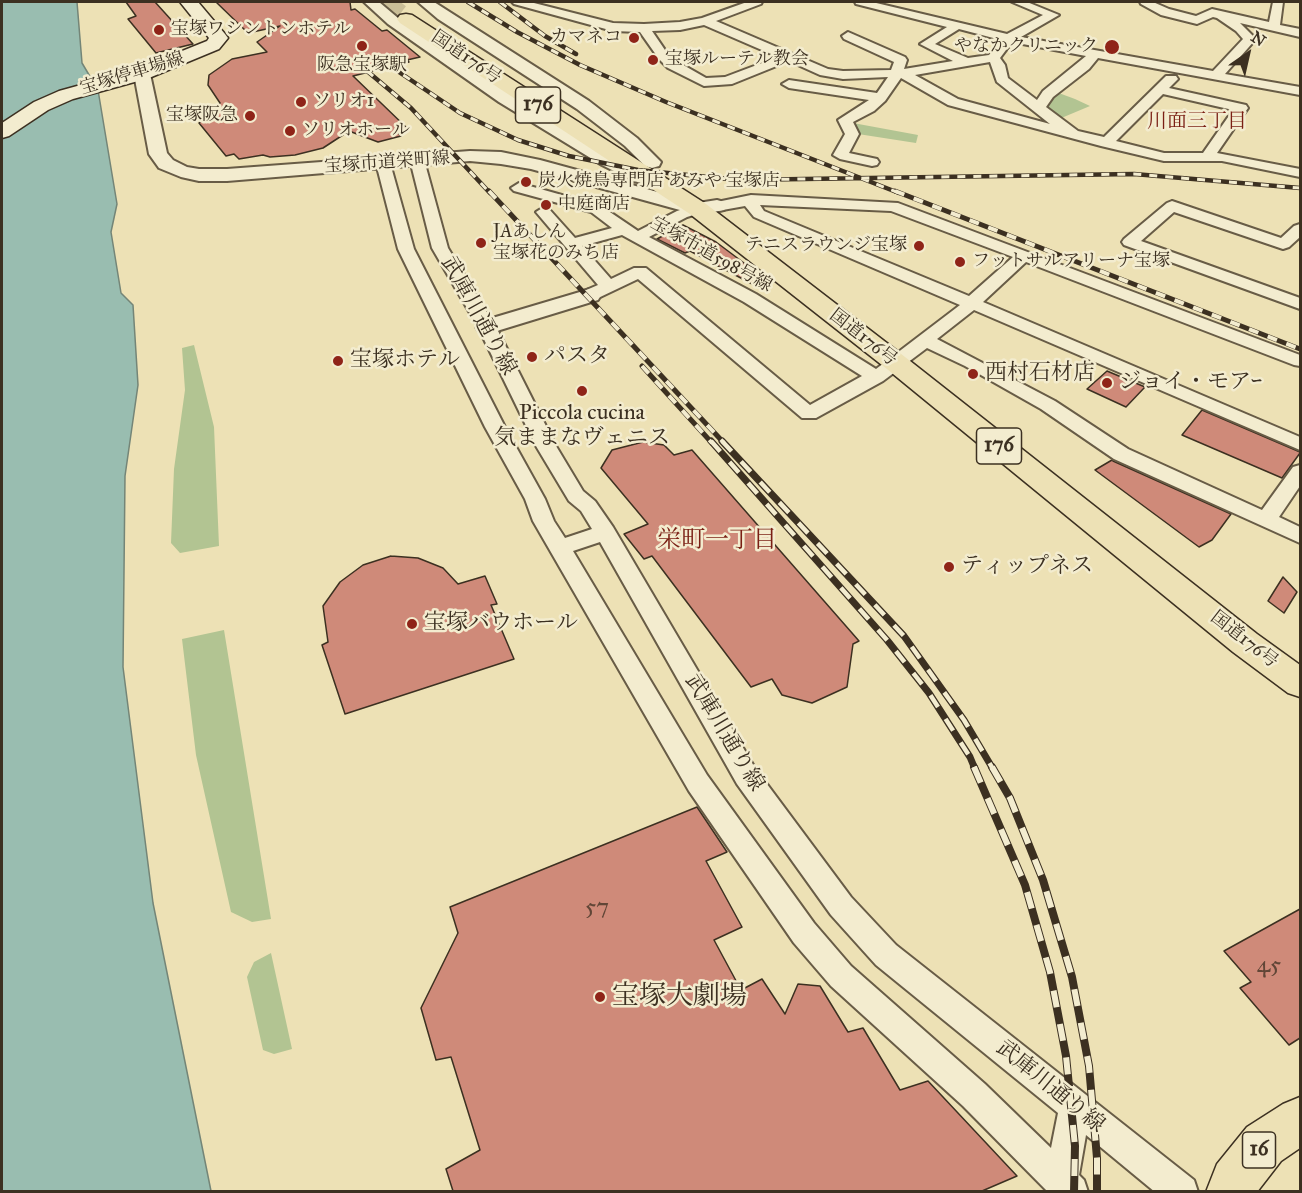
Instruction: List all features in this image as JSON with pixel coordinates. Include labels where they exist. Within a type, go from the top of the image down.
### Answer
[{"type":"main road","name":"宝塚停車場線","points":[[2,132],[41,106],[66,94],[135,76],[199,53],[213,45],[219,38],[189,2]]},
{"type":"main road","name":"国道176号","points":[[431,7],[652,162],[707,208],[901,358],[1300,655]]},
{"type":"main road","name":"国道176号","points":[[431,7],[669,192],[707,208]]},
{"type":"main road","name":"国道176号","points":[[901,358],[1245,643],[1300,683]]},
{"type":"main road","name":"16","points":[[1230,1191],[1234,1181],[1264,1144],[1300,1121]]},
{"type":"street","points":[[518,2],[613,27],[644,28],[680,26],[705,21],[757,2]]},
{"type":"street","points":[[860,2],[875,11],[1300,91]]},
{"type":"street","points":[[705,21],[825,72],[843,75],[898,73],[993,58],[1009,38],[1053,15],[1019,2]]},
{"type":"street","points":[[1145,2],[1165,12],[1197,20],[1212,13],[1300,33]]},
{"type":"street","points":[[1274,26],[1278,2]]},
{"type":"street","points":[[376,5],[431,7]]},
{"type":"street","points":[[376,5],[393,21],[505,98],[609,161],[669,192]]},
{"type":"street","points":[[1197,6],[1240,28],[1250,39],[1217,75]]},
{"type":"street","points":[[956,26],[926,44],[967,63]]},
{"type":"street","points":[[644,28],[663,56],[673,65],[705,82],[727,81],[791,56]]},
{"type":"street","points":[[852,32],[901,60],[898,73],[880,98],[869,108],[845,120],[852,134],[840,155],[872,162]]},
{"type":"street","points":[[1038,108],[1048,94],[1084,66],[1095,53]]},
{"type":"street","points":[[993,58],[999,65],[1002,79],[1013,90],[1072,134]]},
{"type":"street","points":[[1106,143],[1161,90],[1179,68]]},
{"type":"street","points":[[898,73],[953,102],[1164,157],[1222,157],[1294,171],[1300,155]]},
{"type":"street","name":"宝塚市道栄町線","points":[[135,76],[158,154],[166,164],[199,176],[470,156],[501,158],[533,164],[707,208]]},
{"type":"street","points":[[789,84],[880,98]]},
{"type":"street","points":[[1161,90],[1241,108],[1207,157]]},
{"type":"street","name":"武庫川通り線","points":[[417,160],[440,248],[487,327],[546,446],[576,496],[588,506],[605,532],[746,776],[841,906],[886,955],[1182,1191]]},
{"type":"street","points":[[533,164],[584,168],[609,161]]},
{"type":"street","name":"武庫川通り線","points":[[383,162],[406,249],[495,427],[535,499],[544,522],[561,547],[698,783],[804,933],[841,976],[974,1095],[1067,1186]]},
{"type":"street","name":"宝塚市道598号線","points":[[519,188],[596,209],[631,233],[750,298],[901,358],[971,362],[1048,405],[1121,454],[1300,536]]},
{"type":"street","points":[[752,200],[753,209],[759,214],[1300,444]]},
{"type":"street","points":[[572,244],[631,233],[682,214],[752,200],[893,206],[1300,362]]},
{"type":"street","points":[[1300,250],[1172,206],[1130,242],[1300,304]]},
{"type":"street","points":[[544,212],[572,244],[600,291]]},
{"type":"street","points":[[1283,244],[1300,229]]},
{"type":"street","points":[[450,337],[600,291],[640,272],[809,414],[901,358],[971,304],[1024,256]]},
{"type":"street","points":[[1266,520],[1300,472]]},
{"type":"street","points":[[561,547],[605,532]]},
{"type":"street","points":[[1067,1186],[1075,1107]]},
{"type":"green space","points":[[1056,92],[1090,106],[1059,119],[1044,108]]},
{"type":"green space","points":[[853,123],[918,135],[916,143],[858,134]]},
{"type":"green space","points":[[194,345],[214,427],[219,546],[180,553],[171,543],[174,469],[185,390],[182,348]]},
{"type":"green space","points":[[224,630],[271,919],[252,922],[231,912],[196,755],[182,639]]},
{"type":"green space","points":[[271,953],[292,1049],[274,1054],[263,1050],[247,977],[254,962]]},
{"type":"water","points":[[2,2],[77,2],[82,63],[98,90],[117,204],[111,232],[121,293],[133,305],[138,385],[125,476],[123,667],[153,903],[211,1191],[2,1192]]},
{"type":"building","name":"宝塚ワシントンホテル","points":[[126,2],[155,2],[193,44],[156,53],[128,19],[136,16]]},
{"type":"building","name":"ソリオ1","points":[[216,2],[350,2],[351,10],[355,9],[382,31],[387,30],[420,57],[407,60],[409,62],[353,76],[409,130],[398,133],[401,136],[378,142],[349,131],[323,148],[295,155],[270,157],[263,155],[239,159],[234,154],[226,156],[199,123],[220,103],[208,85],[209,75],[232,59],[267,52],[257,42],[280,26],[248,33]]},
{"type":"building","points":[[683,225],[716,242],[760,275],[754,285],[690,251],[685,253],[657,239]]},
{"type":"building","name":"ジョイ・モアｰ","points":[[1107,371],[1145,387],[1126,407],[1087,389]]},
{"type":"building","points":[[1202,410],[1300,453],[1282,478],[1182,435]]},
{"type":"building","points":[[643,442],[664,445],[674,455],[692,450],[859,641],[853,644],[847,687],[812,703],[782,695],[772,679],[751,687],[652,556],[644,559],[624,534],[648,524],[601,468],[612,450]]},
{"type":"building","points":[[1112,460],[1231,514],[1212,540],[1199,547],[1095,470]]},
{"type":"building","name":"宝塚バウホール","points":[[391,556],[418,558],[443,568],[458,584],[485,576],[497,604],[491,605],[514,659],[345,714],[322,645],[328,642],[323,606],[340,582],[363,565]]},
{"type":"building","points":[[1283,577],[1297,592],[1284,613],[1268,601]]},
{"type":"building","name":"宝塚大劇場","points":[[697,807],[727,852],[706,861],[742,927],[714,940],[741,990],[762,979],[785,1014],[798,984],[820,986],[848,1032],[863,1028],[900,1090],[928,1081],[1017,1176],[982,1191],[453,1191],[446,1169],[480,1150],[451,1057],[436,1060],[421,1008],[458,933],[450,907]]},
{"type":"building","points":[[1300,909],[1300,1038],[1289,1045],[1240,988],[1251,982],[1224,951]]},
{"type":"tunnel","points":[[384,2],[406,19]]},
{"type":"railway","points":[[468,2],[517,32],[580,65],[666,102],[861,178]]},
{"type":"railway","points":[[500,2],[545,36],[576,54]]},
{"type":"railway","points":[[390,66],[460,113],[518,140],[569,156],[638,170],[738,180],[861,178]]},
{"type":"railway","points":[[367,71],[411,108],[490,193]]},
{"type":"railway","points":[[861,178],[1134,174],[1300,188]]},
{"type":"railway","points":[[861,178],[899,193]]},
{"type":"railway","points":[[489,191],[724,443]]},
{"type":"railway","points":[[895,191],[1300,349]]},
{"type":"railway","points":[[642,366],[712,443]]},
{"type":"railway","points":[[711,441],[887,640],[929,693],[970,757],[975,769]]},
{"type":"railway","points":[[722,441],[904,636],[964,720],[993,769]]},
{"type":"railway","points":[[974,767],[1025,885],[1050,972],[1066,1056],[1075,1146],[1074,1192]]},
{"type":"railway","points":[[992,767],[1010,798],[1043,880],[1072,977],[1089,1066],[1097,1158],[1097,1192]]},
{"type":"place","name":"宝塚ワシントンホテル","points":[[159,30]]},
{"type":"place","name":"カマネコ","points":[[634,38]]},
{"type":"place","name":"阪急宝塚駅","points":[[362,46]]},
{"type":"place","name":"やなかクリニック","points":[[1112,47]]},
{"type":"place","name":"宝塚ルーテル教会","points":[[653,60]]},
{"type":"place","name":"ソリオ1","points":[[301,102]]},
{"type":"place","name":"宝塚阪急","points":[[250,116]]},
{"type":"place","name":"ソリオホール","points":[[290,131]]},
{"type":"place","name":"炭火焼鳥専門店 あみや 宝塚店","points":[[526,182]]},
{"type":"place","name":"中庭商店","points":[[546,205]]},
{"type":"place","name":"JAあしん 宝塚花のみち店","points":[[481,243]]},
{"type":"place","name":"テニスラウンジ宝塚","points":[[919,246]]},
{"type":"place","name":"フットサルアリーナ宝塚","points":[[960,262]]},
{"type":"place","name":"パスタ","points":[[532,357]]},
{"type":"place","name":"宝塚ホテル","points":[[338,361]]},
{"type":"place","name":"西村石材店","points":[[973,374]]},
{"type":"place","name":"ジョイ・モアｰ","points":[[1107,383]]},
{"type":"place","name":"Piccola cucina 気ままなヴェニス","points":[[582,391]]},
{"type":"place","name":"ティップネス","points":[[949,567]]},
{"type":"place","name":"宝塚バウホール","points":[[412,624]]},
{"type":"place","name":"宝塚大劇場","points":[[600,997]]},
{"type":"district","name":"川面三丁目","points":[[1197,122]]},
{"type":"district","name":"栄町一丁目","points":[[717,541]]}]
